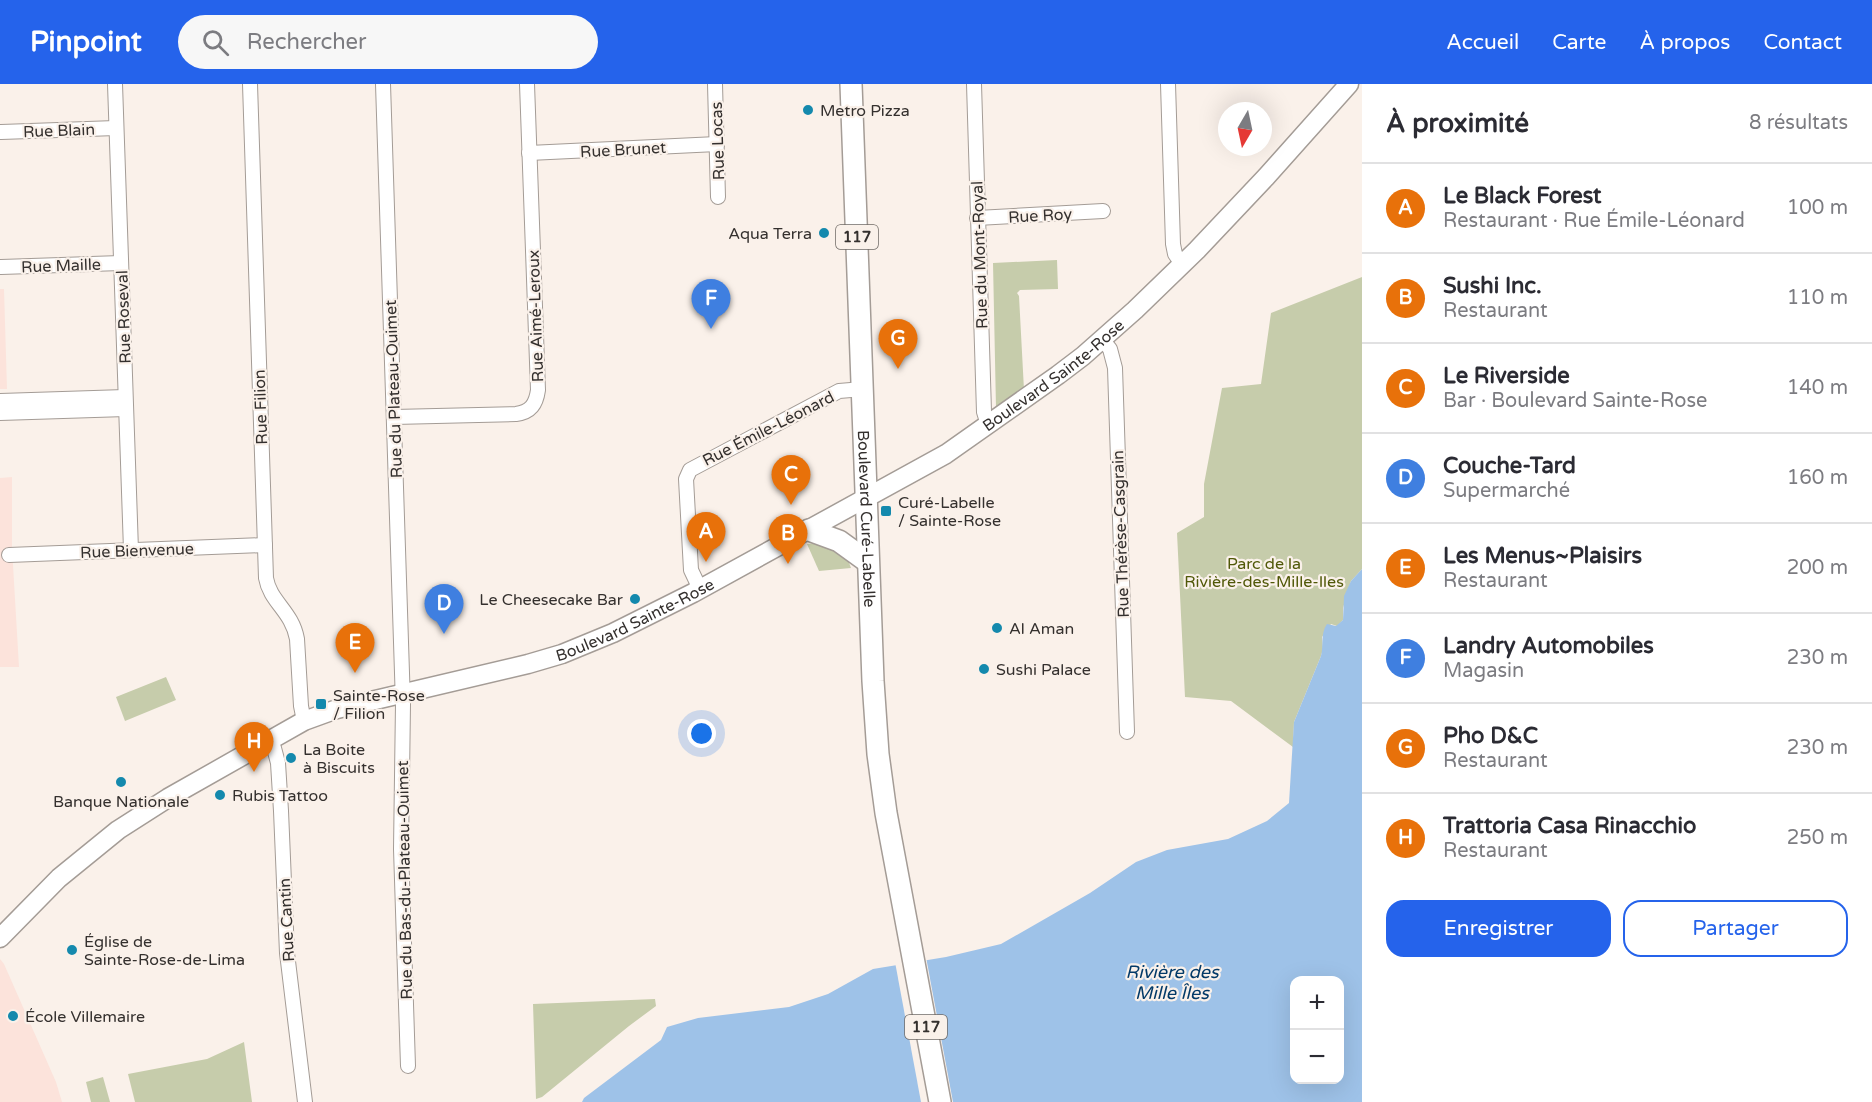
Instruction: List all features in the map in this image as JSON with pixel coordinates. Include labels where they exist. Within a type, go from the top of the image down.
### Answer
[{"type":"main road","name":"Boulevard Curé-Labelle","points":[[850,84],[868,562],[878,754],[888,823],[940,1102]]},
{"type":"main road","points":[[808,530],[839,541],[868,562]]},
{"type":"street","name":"Rue Roseval","points":[[115,84],[131,550]]},
{"type":"street","name":"Rue Filion","points":[[250,84],[266,578],[268,588],[291,619],[296,634],[304,721]]},
{"type":"street","name":"Rue du Plateau-Ouimet","points":[[383,84],[403,694]]},
{"type":"street","name":"Rue Aimé-Leroux","points":[[394,417],[516,414],[529,410],[535,404],[538,390],[527,84]]},
{"type":"street","name":"Rue Locas","points":[[715,84],[718,197]]},
{"type":"street","name":"Rue du Mont-Royal","points":[[974,84],[984,416],[988,425]]},
{"type":"street","points":[[1168,84],[1173,244],[1182,264]]},
{"type":"street","name":"Boulevard Sainte-Rose","points":[[0,938],[59,878],[106,838],[154,807],[304,721],[337,709],[528,664],[562,654],[614,633],[700,590],[940,458],[1058,375],[1137,308],[1274,168],[1349,84]]},
{"type":"street","name":"Rue Blain","points":[[1,132],[116,128]]},
{"type":"street","name":"Rue Brunet","points":[[529,153],[717,144]]},
{"type":"street","name":"Rue Roy","points":[[977,218],[1103,211]]},
{"type":"street","name":"Rue Maille","points":[[2,267],[121,263]]},
{"type":"street","name":"Rue Thérèse-Casgrain","points":[[1102,339],[1110,349],[1115,368],[1127,732]]},
{"type":"street","name":"Rue Émile-Léonard","points":[[700,590],[693,576],[689,556],[686,479],[690,470],[839,392],[863,389]]},
{"type":"street","points":[[0,401],[125,403]]},
{"type":"street","points":[[0,413],[125,403]]},
{"type":"street","name":"Rue Bienvenue","points":[[9,555],[265,545]]},
{"type":"street","name":"Rue du Bas-du-Plateau-Ouimet","points":[[403,694],[401,849],[408,1066]]},
{"type":"street","name":"Rue Cantin","points":[[270,739],[278,763],[288,959],[304,1102]]},
{"type":"shaded area","points":[[0,289],[4,289],[7,389],[0,389]]},
{"type":"shaded area","points":[[12,477],[12,548],[19,667],[0,667],[0,478]]},
{"type":"shaded area","name":"École Villemaire","points":[[0,959],[56,1082],[62,1102],[0,1102]]},
{"type":"green space","points":[[1057,260],[1058,289],[1020,290],[1017,293],[1024,390],[996,408],[993,263]]},
{"type":"green space","name":"Parc de la Rivière-des-Mille-Iles","points":[[1362,277],[1362,569],[1351,581],[1343,608],[1343,620],[1337,626],[1331,624],[1322,637],[1321,656],[1294,722],[1293,747],[1231,701],[1185,697],[1177,533],[1204,517],[1204,484],[1222,388],[1261,384],[1271,313]]},
{"type":"green space","points":[[807,544],[827,544],[848,560],[851,568],[819,571]]},
{"type":"green space","points":[[166,677],[176,700],[125,721],[116,697]]},
{"type":"green space","points":[[655,999],[656,1006],[542,1097],[536,1099],[533,1004]]},
{"type":"green space","points":[[244,1042],[252,1102],[135,1102],[128,1074],[207,1059]]},
{"type":"green space","points":[[103,1077],[110,1102],[91,1102],[86,1082]]},
{"type":"water","name":"Rivière des Mille Îles","points":[[1362,569],[1362,1102],[582,1102],[584,1098],[661,1040],[667,1027],[698,1018],[789,1007],[828,994],[873,969],[946,957],[1001,944],[1090,893],[1136,862],[1167,850],[1228,839],[1267,821],[1289,803],[1294,722],[1321,656],[1325,628],[1327,624],[1336,626],[1343,620],[1344,596],[1351,581]]},
{"type":"pier","points":[[926,957],[953,1102],[921,1102],[895,962]]},
{"type":"place","name":"Metro Pizza","points":[[808,110]]},
{"type":"place","name":"Aqua Terra","points":[[824,233]]},
{"type":"place","name":"Landry Automobiles","points":[[711,329]]},
{"type":"place","name":"Pho D&C","points":[[898,369]]},
{"type":"place","name":"Le Riverside","points":[[791,505]]},
{"type":"place","name":"Curé-Labelle / Sainte-Rose","points":[[886,511]]},
{"type":"place","name":"Le Black Forest","points":[[706,562]]},
{"type":"place","name":"Sushi Inc.","points":[[788,564]]},
{"type":"place","name":"Le Cheesecake Bar","points":[[635,599]]},
{"type":"place","name":"Al Aman","points":[[997,628]]},
{"type":"place","name":"Couche-Tard","points":[[444,634]]},
{"type":"place","name":"Sushi Palace","points":[[984,669]]},
{"type":"place","name":"Les Menus~Plaisirs","points":[[355,673]]},
{"type":"place","name":"Sainte-Rose / Filion","points":[[321,704]]},
{"type":"place","name":"La Boite à Biscuits","points":[[291,758]]},
{"type":"place","name":"Trattoria Casa Rinacchio","points":[[254,772]]},
{"type":"place","name":"Banque Nationale","points":[[121,782]]},
{"type":"place","name":"Rubis Tattoo","points":[[220,795]]},
{"type":"place","name":"Église de Sainte-Rose-de-Lima","points":[[72,950]]},
{"type":"place","name":"École Villemaire","points":[[13,1016]]}]
